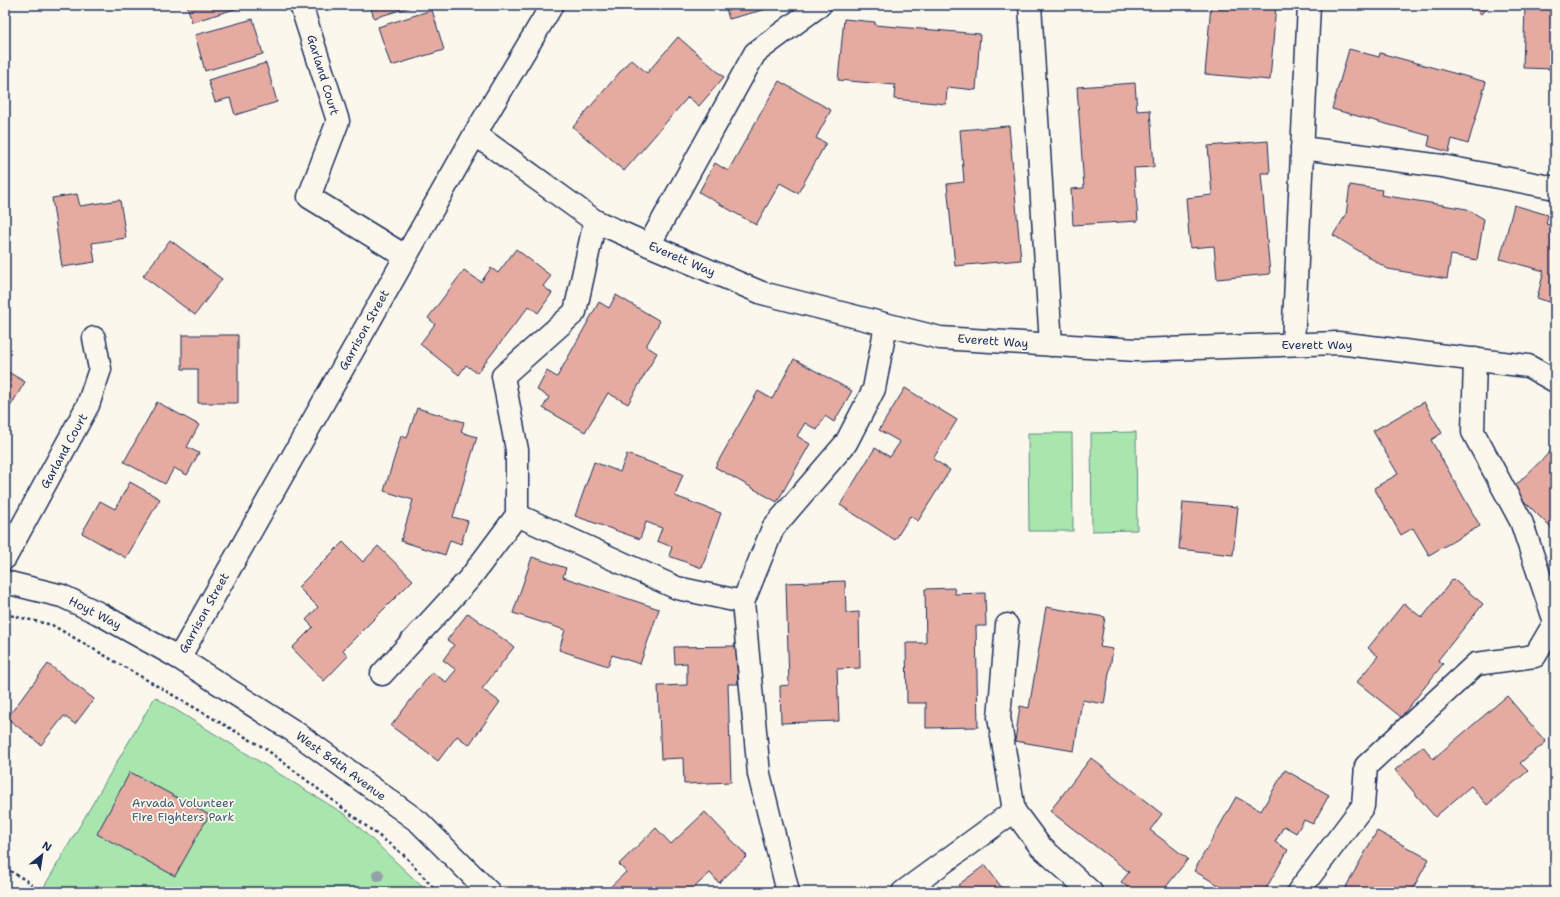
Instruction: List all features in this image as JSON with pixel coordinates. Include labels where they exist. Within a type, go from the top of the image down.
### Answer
[{"type":"street","name":"Garland Court","points":[[301,5],[338,121],[309,197],[405,256]]},
{"type":"street","name":"Garrison Street","points":[[179,658],[405,256],[475,134],[552,5]]},
{"type":"street","points":[[649,245],[755,53],[820,5]]},
{"type":"street","points":[[1030,5],[1052,345]]},
{"type":"street","points":[[1292,344],[1309,5]]},
{"type":"street","name":"Everett Way","points":[[475,134],[595,221],[649,245],[762,293],[940,338],[1137,350],[1338,343],[1528,366],[1555,381]]},
{"type":"street","points":[[1302,148],[1442,166],[1555,188]]},
{"type":"street","points":[[382,674],[470,578],[517,516],[517,450],[503,376],[575,312],[595,221]]},
{"type":"street","points":[[788,892],[759,774],[743,602],[773,528],[846,443],[874,389],[886,325]]},
{"type":"street","name":"Garland Court","points":[[5,558],[88,405],[100,369],[94,338]]},
{"type":"street","points":[[1298,892],[1363,806],[1366,766],[1476,664],[1535,656],[1555,622],[1521,521],[1473,432],[1475,359]]},
{"type":"street","points":[[517,516],[677,588],[743,602]]},
{"type":"street","name":"Hoyt Way","points":[[5,582],[62,596],[179,658]]},
{"type":"street","points":[[1007,625],[999,717],[1014,811],[1040,846],[1091,892]]},
{"type":"street","name":"West 84th Avenue","points":[[179,658],[295,732],[419,822],[489,892]]},
{"type":"street","points":[[904,892],[1014,811]]},
{"type":"path","points":[[5,614],[52,625],[266,749],[405,856],[437,892]]},
{"type":"path","points":[[5,868],[29,882],[37,892]]},
{"type":"green space","points":[[1136,432],[1137,530],[1092,531],[1091,433]]},
{"type":"green space","points":[[1028,433],[1072,433],[1073,531],[1029,531]]},
{"type":"green space","name":"Arvada Volunteer Fire Fighters Park","points":[[155,697],[346,815],[428,892],[41,892]]},
{"type":"building","points":[[187,5],[248,5],[192,22]]},
{"type":"building","points":[[370,5],[417,5],[374,18]]},
{"type":"building","points":[[725,5],[774,5],[774,7],[729,19]]},
{"type":"building","points":[[1211,5],[1276,5],[1270,80],[1205,74]]},
{"type":"building","points":[[1471,5],[1490,5],[1481,14]]},
{"type":"building","points":[[1525,7],[1555,9],[1555,69],[1523,68]]},
{"type":"building","points":[[432,10],[444,50],[391,66],[378,27]]},
{"type":"building","points":[[253,19],[263,54],[205,71],[195,35]]},
{"type":"building","points":[[844,19],[875,22],[875,25],[980,34],[976,90],[947,87],[946,104],[894,99],[895,85],[838,80]]},
{"type":"building","points":[[678,37],[724,77],[699,106],[688,97],[624,171],[573,127],[631,59],[647,73]]},
{"type":"building","points":[[1349,49],[1379,57],[1380,53],[1486,82],[1468,144],[1452,139],[1449,152],[1428,146],[1430,136],[1332,109]]},
{"type":"building","points":[[266,63],[277,102],[235,115],[230,98],[215,102],[208,80]]},
{"type":"building","points":[[779,81],[831,110],[816,138],[826,143],[798,193],[780,183],[756,225],[699,192],[715,163],[728,171]]},
{"type":"building","points":[[1135,83],[1137,111],[1150,110],[1154,167],[1134,168],[1138,221],[1073,225],[1071,189],[1084,188],[1077,87]]},
{"type":"building","points":[[1009,126],[1021,260],[955,266],[947,184],[964,182],[960,130]]},
{"type":"building","points":[[1268,141],[1270,173],[1261,173],[1270,274],[1217,279],[1214,246],[1190,248],[1186,198],[1212,195],[1208,146]]},
{"type":"building","points":[[1350,185],[1382,190],[1381,195],[1467,209],[1484,219],[1477,260],[1451,255],[1447,279],[1388,269],[1333,235],[1346,215]]},
{"type":"building","points":[[77,194],[80,206],[120,200],[126,238],[92,243],[95,262],[62,267],[52,198]]},
{"type":"building","points":[[1514,205],[1548,215],[1546,224],[1555,226],[1555,304],[1537,298],[1544,271],[1500,259]]},
{"type":"building","points":[[170,240],[222,279],[195,315],[143,276]]},
{"type":"building","points":[[516,249],[551,276],[543,286],[552,293],[538,313],[529,306],[477,373],[466,365],[459,375],[420,344],[435,324],[428,318],[464,270],[481,282],[491,268],[498,273]]},
{"type":"building","points":[[616,295],[660,321],[646,346],[657,353],[628,404],[608,393],[585,432],[543,408],[549,397],[537,390],[547,371],[557,377],[599,302],[609,308]]},
{"type":"building","points":[[182,335],[238,335],[238,403],[198,403],[198,369],[182,369]]},
{"type":"building","points":[[794,359],[852,391],[834,422],[825,416],[817,430],[805,423],[797,436],[810,444],[777,502],[715,467],[758,391],[772,399]]},
{"type":"building","points":[[5,370],[25,382],[5,415]]},
{"type":"building","points":[[905,388],[957,420],[933,459],[950,470],[918,521],[910,516],[895,540],[840,505],[875,448],[890,457],[900,442],[879,430]]},
{"type":"building","points":[[157,402],[199,425],[187,447],[199,453],[187,475],[174,468],[165,484],[124,462]]},
{"type":"building","points":[[1424,402],[1442,433],[1431,440],[1480,526],[1429,555],[1413,528],[1401,535],[1374,488],[1398,474],[1373,431]]},
{"type":"building","points":[[417,408],[464,422],[461,432],[477,437],[453,517],[468,521],[461,544],[450,540],[445,555],[401,541],[413,500],[384,491],[401,436],[407,438]]},
{"type":"building","points":[[1555,447],[1555,532],[1512,489]]},
{"type":"building","points":[[627,454],[683,474],[675,496],[721,513],[702,568],[669,556],[672,547],[657,541],[662,528],[646,522],[640,539],[575,516],[594,462],[620,472]]},
{"type":"building","points":[[130,482],[160,499],[126,558],[82,533],[100,501],[115,509]]},
{"type":"building","points":[[1183,502],[1238,507],[1233,555],[1179,549]]},
{"type":"building","points":[[343,542],[363,562],[378,546],[413,580],[343,650],[348,656],[324,681],[292,648],[313,627],[306,620],[318,607],[298,587]]},
{"type":"building","points":[[532,557],[566,568],[563,577],[659,609],[640,664],[612,655],[608,666],[559,650],[565,630],[513,613]]},
{"type":"building","points":[[1453,579],[1483,604],[1438,660],[1443,664],[1401,717],[1357,682],[1378,656],[1368,648],[1404,603],[1422,618]]},
{"type":"building","points":[[845,581],[846,613],[859,612],[860,668],[837,669],[839,721],[781,723],[780,686],[789,685],[786,583]]},
{"type":"building","points":[[954,588],[955,594],[985,593],[986,626],[976,626],[978,727],[926,728],[926,703],[907,703],[906,643],[926,643],[925,589]]},
{"type":"building","points":[[1046,607],[1105,617],[1100,647],[1113,649],[1104,704],[1082,700],[1074,751],[1015,741],[1020,706],[1029,708]]},
{"type":"building","points":[[468,613],[514,647],[482,689],[500,702],[469,745],[457,736],[438,761],[391,726],[432,672],[446,682],[456,670],[443,660],[454,645],[447,640]]},
{"type":"building","points":[[736,646],[738,684],[728,684],[731,782],[684,784],[683,758],[661,759],[658,686],[687,685],[687,663],[675,664],[674,647]]},
{"type":"building","points":[[48,664],[94,699],[75,724],[64,716],[41,745],[7,718]]},
{"type":"building","points":[[1507,696],[1546,742],[1520,763],[1528,771],[1487,805],[1471,786],[1435,817],[1395,770],[1423,746],[1433,759]]},
{"type":"building","points":[[1091,758],[1162,814],[1150,830],[1188,859],[1162,892],[1134,892],[1121,882],[1129,872],[1050,811]]},
{"type":"building","points":[[1285,770],[1329,795],[1313,824],[1304,820],[1296,833],[1284,826],[1275,842],[1288,850],[1264,892],[1231,892],[1194,871],[1236,797],[1261,811]]},
{"type":"building","points":[[130,772],[209,815],[175,876],[97,834]]},
{"type":"building","points":[[705,812],[747,856],[719,883],[710,873],[689,892],[605,892],[626,872],[619,864],[656,828],[671,844]]},
{"type":"building","points":[[1377,831],[1429,859],[1411,892],[1343,892]]},
{"type":"building","points":[[985,865],[1005,892],[958,892],[961,889],[958,885]]}]
